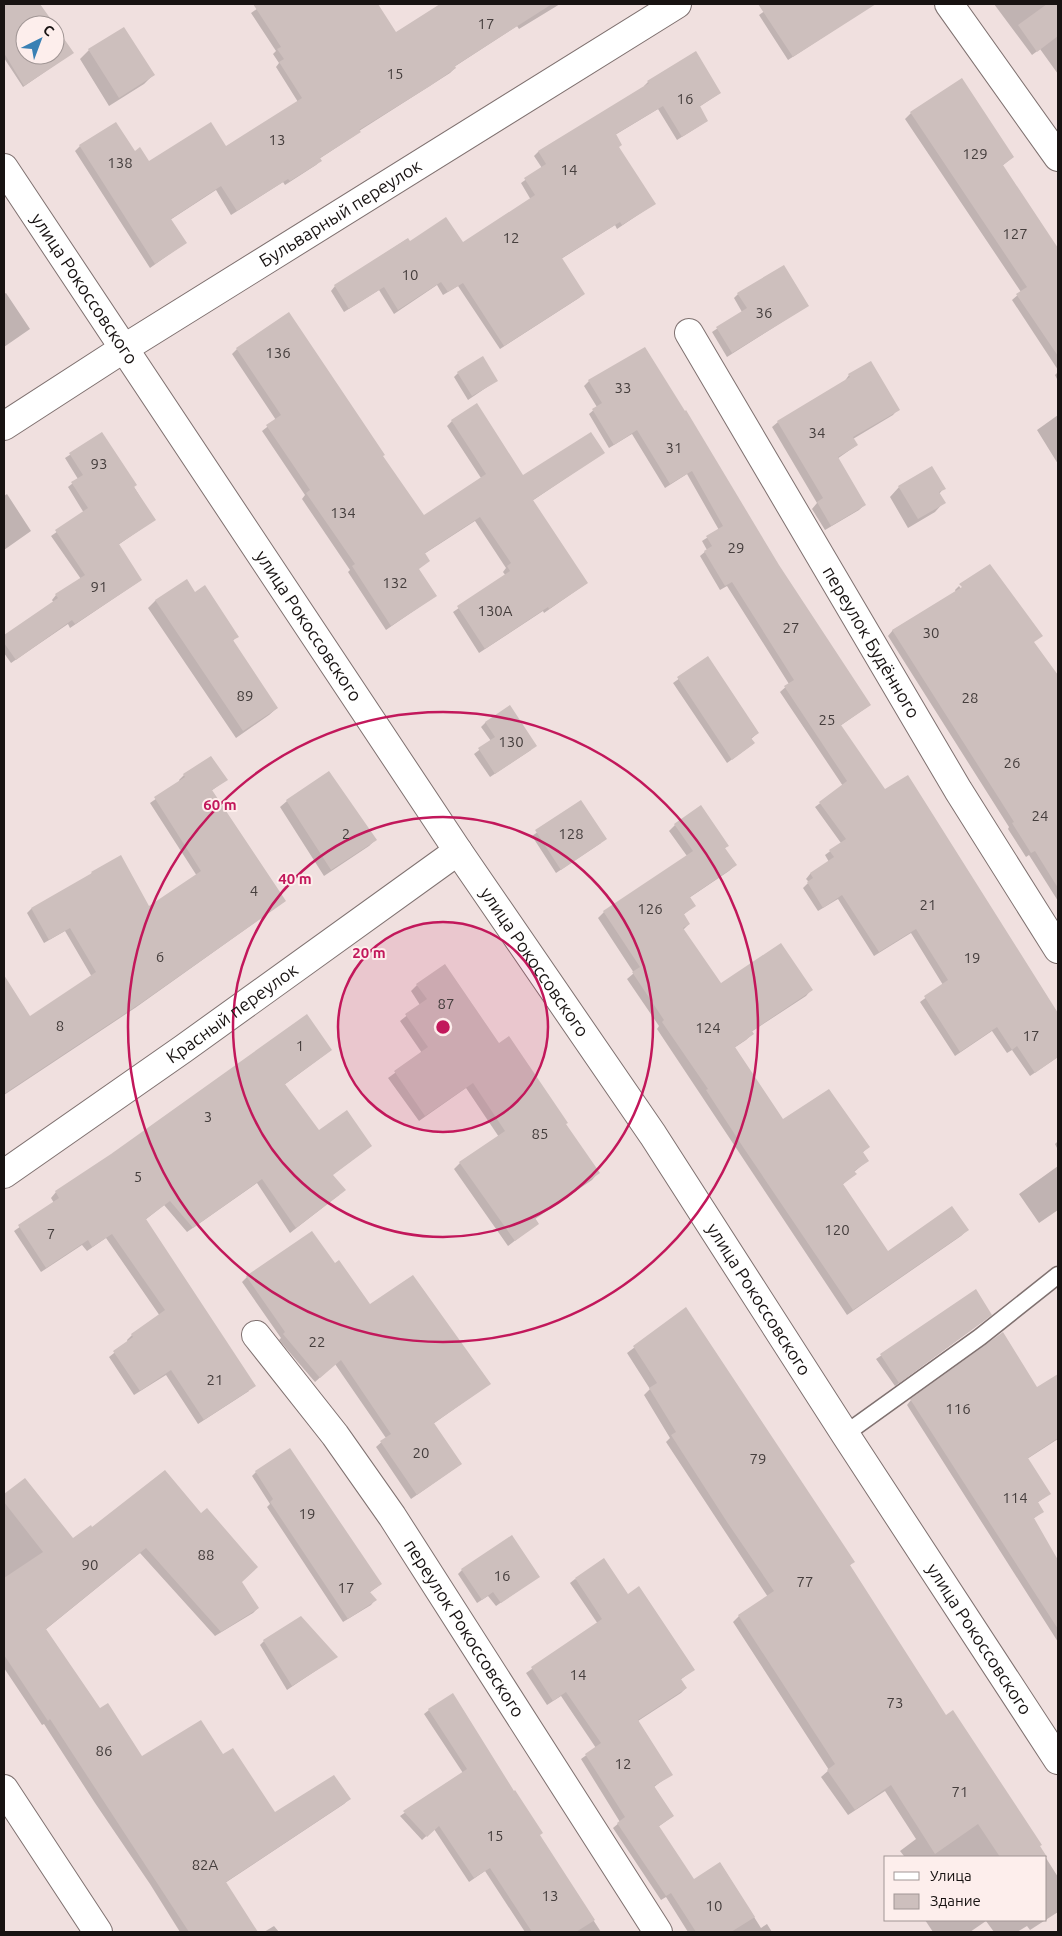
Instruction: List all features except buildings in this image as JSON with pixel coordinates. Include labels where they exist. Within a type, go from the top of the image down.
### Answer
[{"type":"street","name":"Бульварный переулок","points":[[4,426],[123,349],[677,4]]},
{"type":"street","points":[[949,4],[1058,157]]},
{"type":"street","name":"улица Рокоссовского","points":[[4,168],[458,850],[653,1135],[1058,1760]]},
{"type":"street","name":"переулок Будённого","points":[[689,333],[958,790],[1058,949]]},
{"type":"street","name":"Красный переулок","points":[[4,1174],[183,1049],[458,850]]},
{"type":"street","name":"переулок Рокоссовского","points":[[256,1335],[335,1435],[392,1516],[658,1932]]},
{"type":"street","points":[[4,1789],[98,1932]]},
{"type":"lane","points":[[845,1434],[980,1337],[1058,1275]]}]
